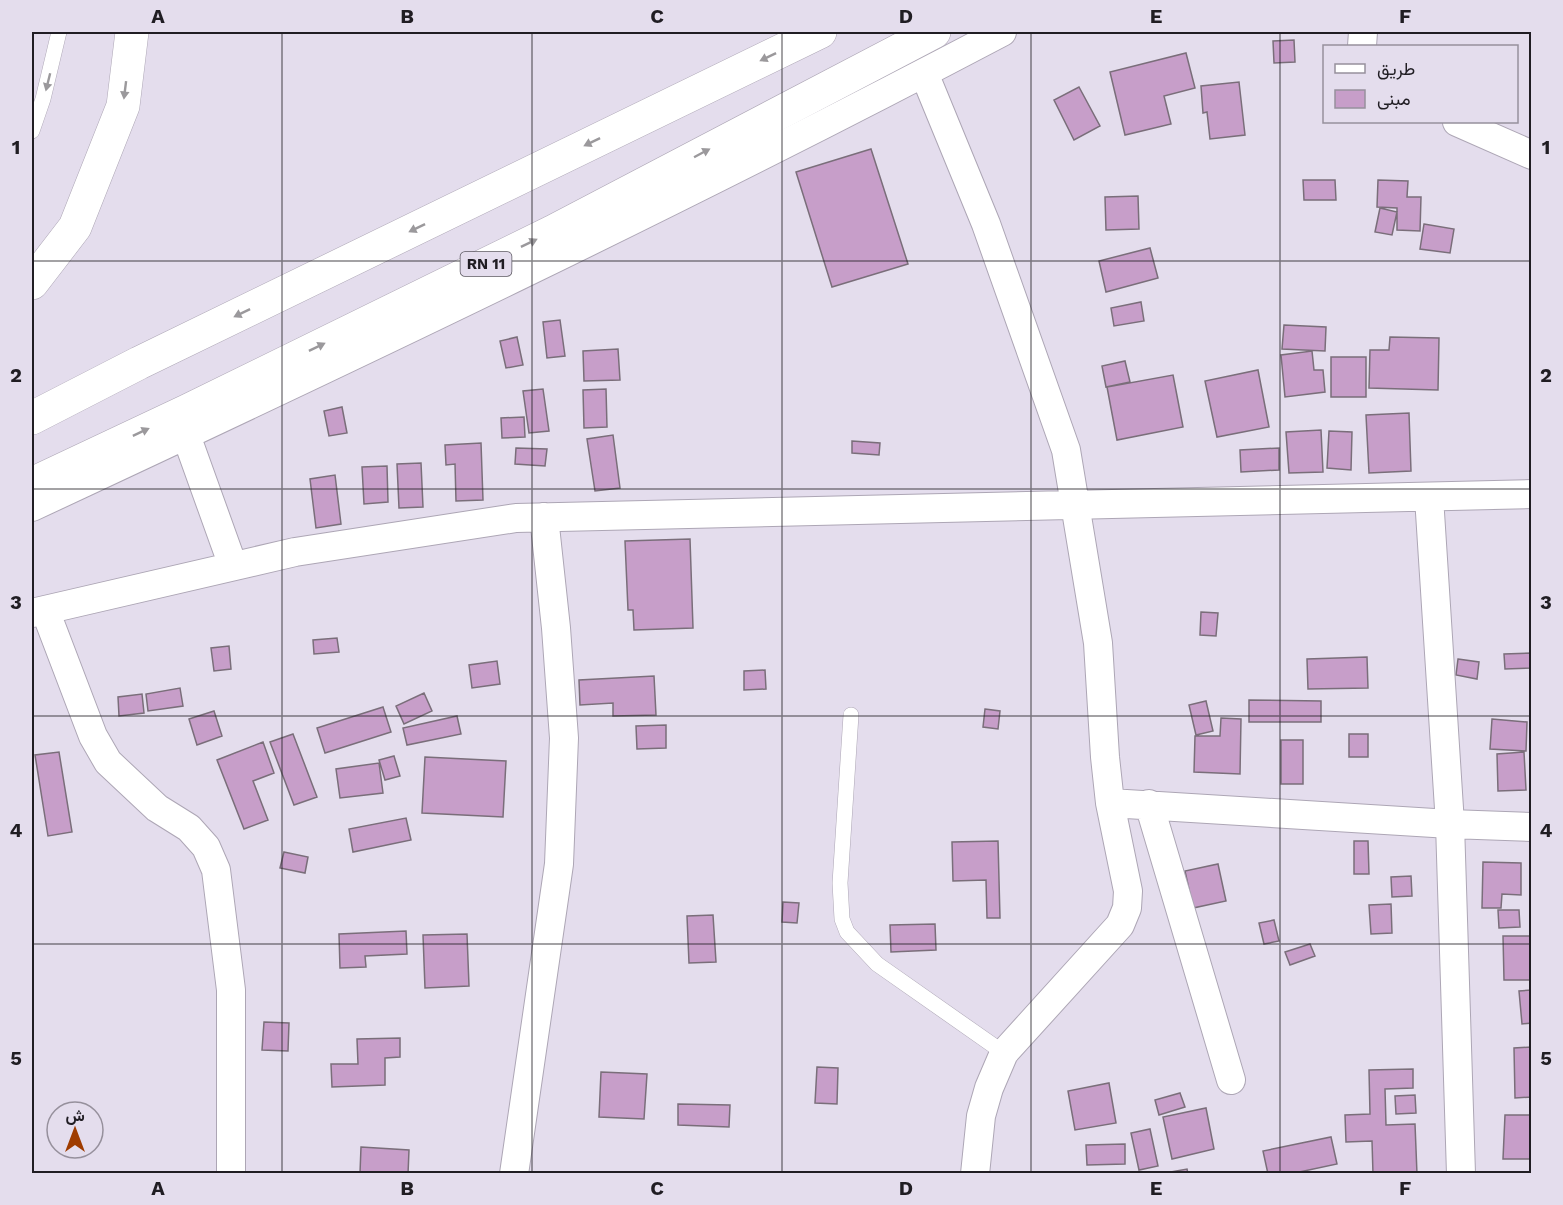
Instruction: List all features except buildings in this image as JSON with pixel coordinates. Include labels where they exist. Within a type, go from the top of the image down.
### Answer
[{"type":"highway","points":[[32,283],[75,227],[123,106],[132,32]]},
{"type":"highway","points":[[32,418],[139,363],[820,32]]},
{"type":"highway","name":"RN 11","points":[[32,484],[187,411],[552,232],[934,32]]},
{"type":"street","points":[[32,507],[333,367],[607,233],[1002,32]]},
{"type":"street","points":[[924,73],[986,224],[1066,450],[1098,643],[1110,803],[1128,891],[1127,908],[1120,925],[1004,1053],[988,1088],[981,1116],[975,1173]]},
{"type":"street","points":[[1459,123],[1532,155]]},
{"type":"street","points":[[186,435],[233,566]]},
{"type":"street","points":[[231,1173],[231,990],[216,870],[206,847],[189,828],[157,808],[108,762],[93,736],[38,612],[295,552],[516,518],[1532,494]]},
{"type":"street","points":[[1429,497],[1450,824],[1461,1173]]},
{"type":"street","points":[[514,1173],[559,864],[564,738],[556,628],[544,517]]},
{"type":"street","points":[[1110,803],[1532,827]]},
{"type":"street","points":[[1149,804],[1231,1080]]},
{"type":"lane","points":[[32,131],[43,99],[59,32]]},
{"type":"lane","points":[[851,715],[840,883],[842,919],[847,932],[877,964],[1004,1053]]}]
